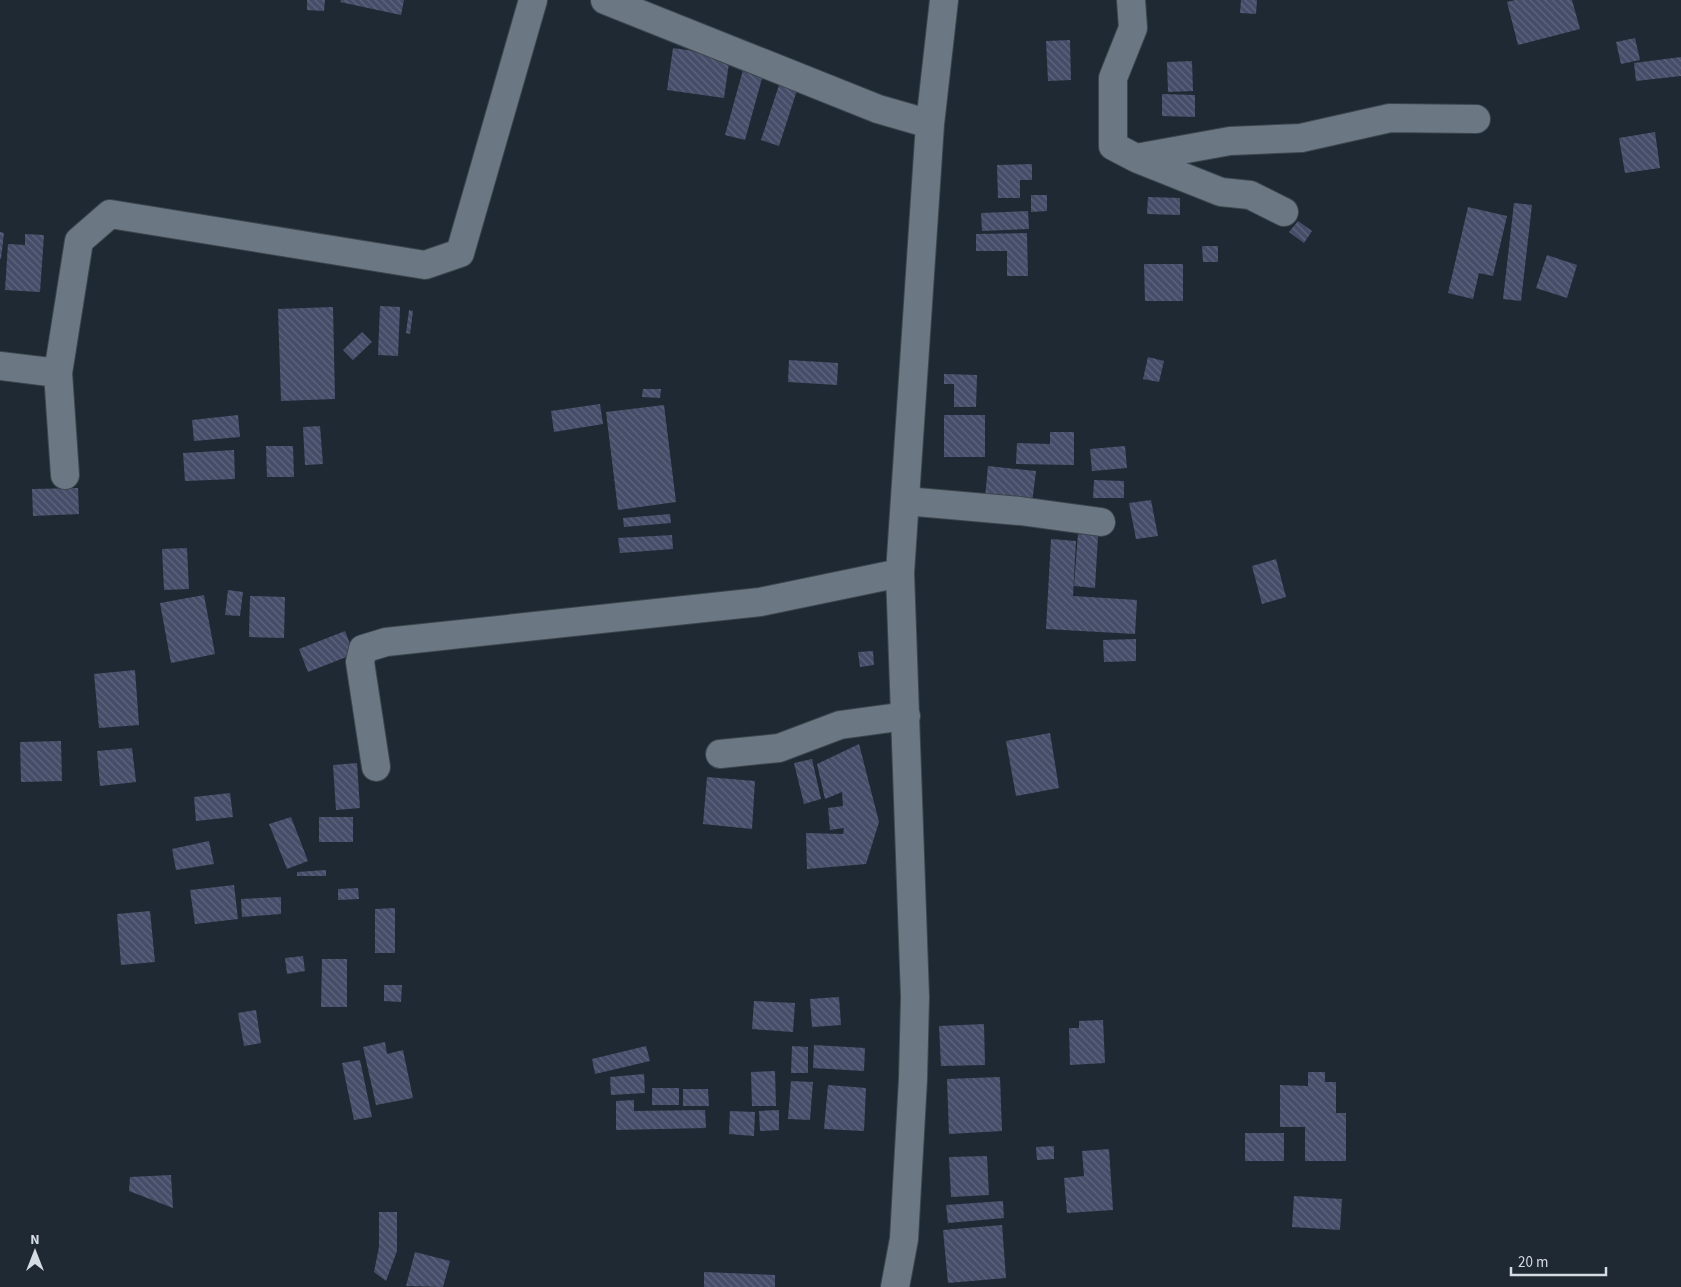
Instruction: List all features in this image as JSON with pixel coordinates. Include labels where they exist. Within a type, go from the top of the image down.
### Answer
[{"type":"street","points":[[64,474],[58,372],[79,241],[110,214],[425,265],[460,253],[533,0]]},
{"type":"street","points":[[605,0],[878,109],[930,124]]},
{"type":"street","points":[[895,1287],[904,1239],[916,996],[900,573],[930,124],[944,0]]},
{"type":"street","points":[[1131,0],[1133,28],[1113,78],[1114,146],[1136,158],[1221,192],[1250,195],[1284,212]]},
{"type":"street","points":[[1136,158],[1230,141],[1301,138],[1390,118],[1476,119]]},
{"type":"street","points":[[0,366],[58,372]]},
{"type":"street","points":[[906,501],[1020,511],[1101,522]]},
{"type":"street","points":[[376,767],[360,662],[363,649],[386,642],[760,602],[900,573]]},
{"type":"street","points":[[720,754],[778,748],[840,724],[906,716]]},
{"type":"building","points":[[307,0],[325,0],[324,11],[307,10]]},
{"type":"building","points":[[341,0],[404,0],[401,15],[340,2]]},
{"type":"building","points":[[1241,0],[1257,0],[1256,14],[1240,13]]},
{"type":"building","points":[[1515,0],[1572,0],[1580,29],[1518,45],[1507,2]]},
{"type":"building","points":[[1635,38],[1640,60],[1621,64],[1616,42]]},
{"type":"building","points":[[1070,40],[1071,80],[1048,81],[1046,41]]},
{"type":"building","points":[[673,48],[730,56],[724,98],[667,90]]},
{"type":"building","points":[[1681,57],[1681,76],[1636,81],[1634,63]]},
{"type":"building","points":[[746,59],[766,64],[745,140],[725,135]]},
{"type":"building","points":[[1192,61],[1193,91],[1168,92],[1167,62]]},
{"type":"building","points":[[781,79],[799,84],[779,146],[761,140]]},
{"type":"building","points":[[1162,94],[1195,95],[1195,117],[1162,116]]},
{"type":"building","points":[[1655,132],[1660,168],[1625,173],[1619,138]]},
{"type":"building","points":[[1032,164],[1032,180],[1020,180],[1020,198],[998,198],[997,165]]},
{"type":"building","points":[[1031,195],[1047,195],[1047,211],[1031,212]]},
{"type":"building","points":[[1148,197],[1180,198],[1180,215],[1147,214]]},
{"type":"building","points":[[1514,203],[1532,205],[1521,301],[1503,299]]},
{"type":"building","points":[[1468,207],[1507,216],[1493,276],[1479,273],[1473,299],[1448,293]]},
{"type":"building","points":[[1028,211],[1029,229],[982,231],[981,213]]},
{"type":"building","points":[[1298,221],[1312,231],[1304,243],[1289,232]]},
{"type":"building","points":[[0,232],[4,233],[1,259],[0,259]]},
{"type":"building","points":[[1027,233],[1028,276],[1007,276],[1007,251],[976,251],[976,234]]},
{"type":"building","points":[[25,234],[44,235],[40,292],[5,290],[8,244],[25,245]]},
{"type":"building","points":[[1202,246],[1218,246],[1218,262],[1203,262]]},
{"type":"building","points":[[1547,255],[1577,265],[1567,298],[1536,288]]},
{"type":"building","points":[[1144,264],[1183,264],[1183,301],[1145,301]]},
{"type":"building","points":[[380,306],[400,307],[398,356],[378,355]]},
{"type":"building","points":[[333,307],[335,399],[281,401],[278,309]]},
{"type":"building","points":[[409,310],[413,311],[410,334],[406,333]]},
{"type":"building","points":[[362,332],[372,342],[353,360],[343,350]]},
{"type":"building","points":[[1148,357],[1164,361],[1159,382],[1143,379]]},
{"type":"building","points":[[789,360],[838,363],[837,385],[788,382]]},
{"type":"building","points":[[944,374],[977,375],[976,407],[954,407],[954,384],[944,384]]},
{"type":"building","points":[[643,389],[661,389],[660,398],[642,397]]},
{"type":"building","points":[[600,404],[603,424],[554,432],[551,411]]},
{"type":"building","points":[[664,405],[676,502],[618,510],[606,412]]},
{"type":"building","points":[[238,415],[240,437],[194,441],[192,420]]},
{"type":"building","points":[[944,415],[985,415],[985,457],[944,457]]},
{"type":"building","points":[[320,426],[323,464],[305,465],[303,427]]},
{"type":"building","points":[[1050,432],[1074,432],[1074,465],[1016,464],[1017,443],[1050,444]]},
{"type":"building","points":[[266,446],[293,446],[294,477],[267,477]]},
{"type":"building","points":[[1125,446],[1127,468],[1092,471],[1090,449]]},
{"type":"building","points":[[234,450],[235,479],[185,481],[183,453]]},
{"type":"building","points":[[988,466],[1036,471],[1032,503],[985,498]]},
{"type":"building","points":[[1094,480],[1124,481],[1124,498],[1093,498]]},
{"type":"building","points":[[78,488],[79,514],[33,516],[32,489]]},
{"type":"building","points":[[1151,500],[1158,536],[1136,539],[1129,503]]},
{"type":"building","points":[[670,514],[671,523],[624,527],[623,518]]},
{"type":"building","points":[[1078,534],[1098,536],[1095,588],[1074,586]]},
{"type":"building","points":[[672,535],[673,549],[620,553],[618,538]]},
{"type":"building","points":[[1051,539],[1076,541],[1073,596],[1137,600],[1135,634],[1046,629]]},
{"type":"building","points":[[187,548],[189,589],[164,590],[162,549]]},
{"type":"building","points":[[1276,559],[1286,597],[1262,604],[1252,566]]},
{"type":"building","points":[[228,590],[243,592],[240,616],[225,615]]},
{"type":"building","points":[[204,595],[215,654],[171,663],[160,603]]},
{"type":"building","points":[[250,596],[285,597],[284,638],[249,637]]},
{"type":"building","points":[[345,631],[354,654],[308,672],[299,649]]},
{"type":"building","points":[[1136,639],[1136,661],[1104,662],[1103,640]]},
{"type":"building","points":[[873,651],[874,665],[860,667],[858,652]]},
{"type":"building","points":[[135,670],[139,725],[99,728],[94,674]]},
{"type":"building","points":[[1050,733],[1059,788],[1016,796],[1006,741]]},
{"type":"building","points":[[61,741],[62,781],[21,782],[20,742]]},
{"type":"building","points":[[859,744],[879,822],[866,864],[807,869],[806,833],[843,834],[844,828],[830,830],[828,808],[843,806],[842,792],[825,799],[817,764]]},
{"type":"building","points":[[132,748],[136,782],[100,786],[97,751]]},
{"type":"building","points":[[812,759],[821,799],[804,804],[794,763]]},
{"type":"building","points":[[357,763],[360,808],[336,810],[333,765]]},
{"type":"building","points":[[707,777],[755,781],[752,829],[703,824]]},
{"type":"building","points":[[230,793],[233,817],[196,821],[194,797]]},
{"type":"building","points":[[291,817],[308,861],[287,869],[269,824]]},
{"type":"building","points":[[319,817],[353,817],[353,842],[319,842]]},
{"type":"building","points":[[209,841],[214,864],[176,870],[172,849]]},
{"type":"building","points":[[326,870],[326,876],[297,876],[297,872]]},
{"type":"building","points":[[234,885],[238,919],[195,924],[190,890]]},
{"type":"building","points":[[358,888],[359,899],[338,900],[338,889]]},
{"type":"building","points":[[281,897],[281,914],[242,917],[241,899]]},
{"type":"building","points":[[395,908],[395,953],[375,953],[375,909]]},
{"type":"building","points":[[150,911],[155,962],[121,965],[117,914]]},
{"type":"building","points":[[303,956],[305,971],[287,974],[285,958]]},
{"type":"building","points":[[322,959],[347,959],[347,1007],[321,1007]]},
{"type":"building","points":[[384,985],[402,985],[401,1002],[384,1001]]},
{"type":"building","points":[[839,997],[841,1025],[812,1027],[810,999]]},
{"type":"building","points":[[754,1001],[795,1003],[793,1032],[752,1029]]},
{"type":"building","points":[[256,1010],[261,1043],[244,1046],[238,1013]]},
{"type":"building","points":[[1103,1020],[1105,1063],[1070,1065],[1069,1028],[1079,1028],[1079,1021]]},
{"type":"building","points":[[984,1024],[985,1065],[941,1066],[939,1026]]},
{"type":"building","points":[[385,1042],[387,1054],[403,1050],[413,1098],[376,1105],[363,1047]]},
{"type":"building","points":[[814,1045],[865,1048],[864,1071],[813,1068]]},
{"type":"building","points":[[646,1046],[650,1061],[595,1074],[592,1059]]},
{"type":"building","points":[[792,1046],[808,1047],[808,1073],[791,1073]]},
{"type":"building","points":[[360,1060],[372,1117],[354,1120],[342,1063]]},
{"type":"building","points":[[775,1071],[776,1106],[752,1106],[751,1072]]},
{"type":"building","points":[[1308,1072],[1325,1072],[1325,1082],[1336,1082],[1336,1113],[1346,1113],[1346,1161],[1305,1161],[1305,1127],[1280,1127],[1280,1085],[1308,1086]]},
{"type":"building","points":[[644,1074],[645,1093],[611,1095],[610,1077]]},
{"type":"building","points":[[1000,1077],[1002,1131],[949,1134],[947,1079]]},
{"type":"building","points":[[791,1081],[813,1082],[810,1120],[788,1119]]},
{"type":"building","points":[[828,1085],[866,1088],[864,1131],[824,1129]]},
{"type":"building","points":[[652,1088],[679,1088],[679,1105],[652,1105]]},
{"type":"building","points":[[683,1089],[708,1089],[709,1106],[683,1106]]},
{"type":"building","points":[[634,1100],[634,1111],[705,1110],[706,1128],[616,1130],[616,1101]]},
{"type":"building","points":[[779,1110],[779,1130],[760,1131],[759,1111]]},
{"type":"building","points":[[730,1111],[755,1112],[754,1136],[729,1134]]},
{"type":"building","points":[[1245,1133],[1284,1133],[1284,1161],[1245,1161]]},
{"type":"building","points":[[1054,1146],[1054,1159],[1037,1160],[1036,1147]]},
{"type":"building","points":[[1109,1149],[1113,1210],[1067,1213],[1064,1178],[1084,1176],[1082,1151]]},
{"type":"building","points":[[987,1156],[989,1195],[951,1197],[949,1157]]},
{"type":"building","points":[[171,1175],[173,1208],[129,1191],[130,1177]]},
{"type":"building","points":[[1294,1196],[1342,1199],[1340,1230],[1292,1227]]},
{"type":"building","points":[[1003,1201],[1004,1218],[948,1223],[946,1205]]},
{"type":"building","points":[[379,1212],[397,1212],[397,1251],[386,1281],[374,1272],[379,1247]]},
{"type":"building","points":[[1002,1225],[1006,1278],[948,1283],[943,1230]]},
{"type":"building","points":[[415,1252],[450,1261],[443,1287],[406,1286]]},
{"type":"building","points":[[704,1272],[775,1275],[775,1287],[704,1287]]}]
